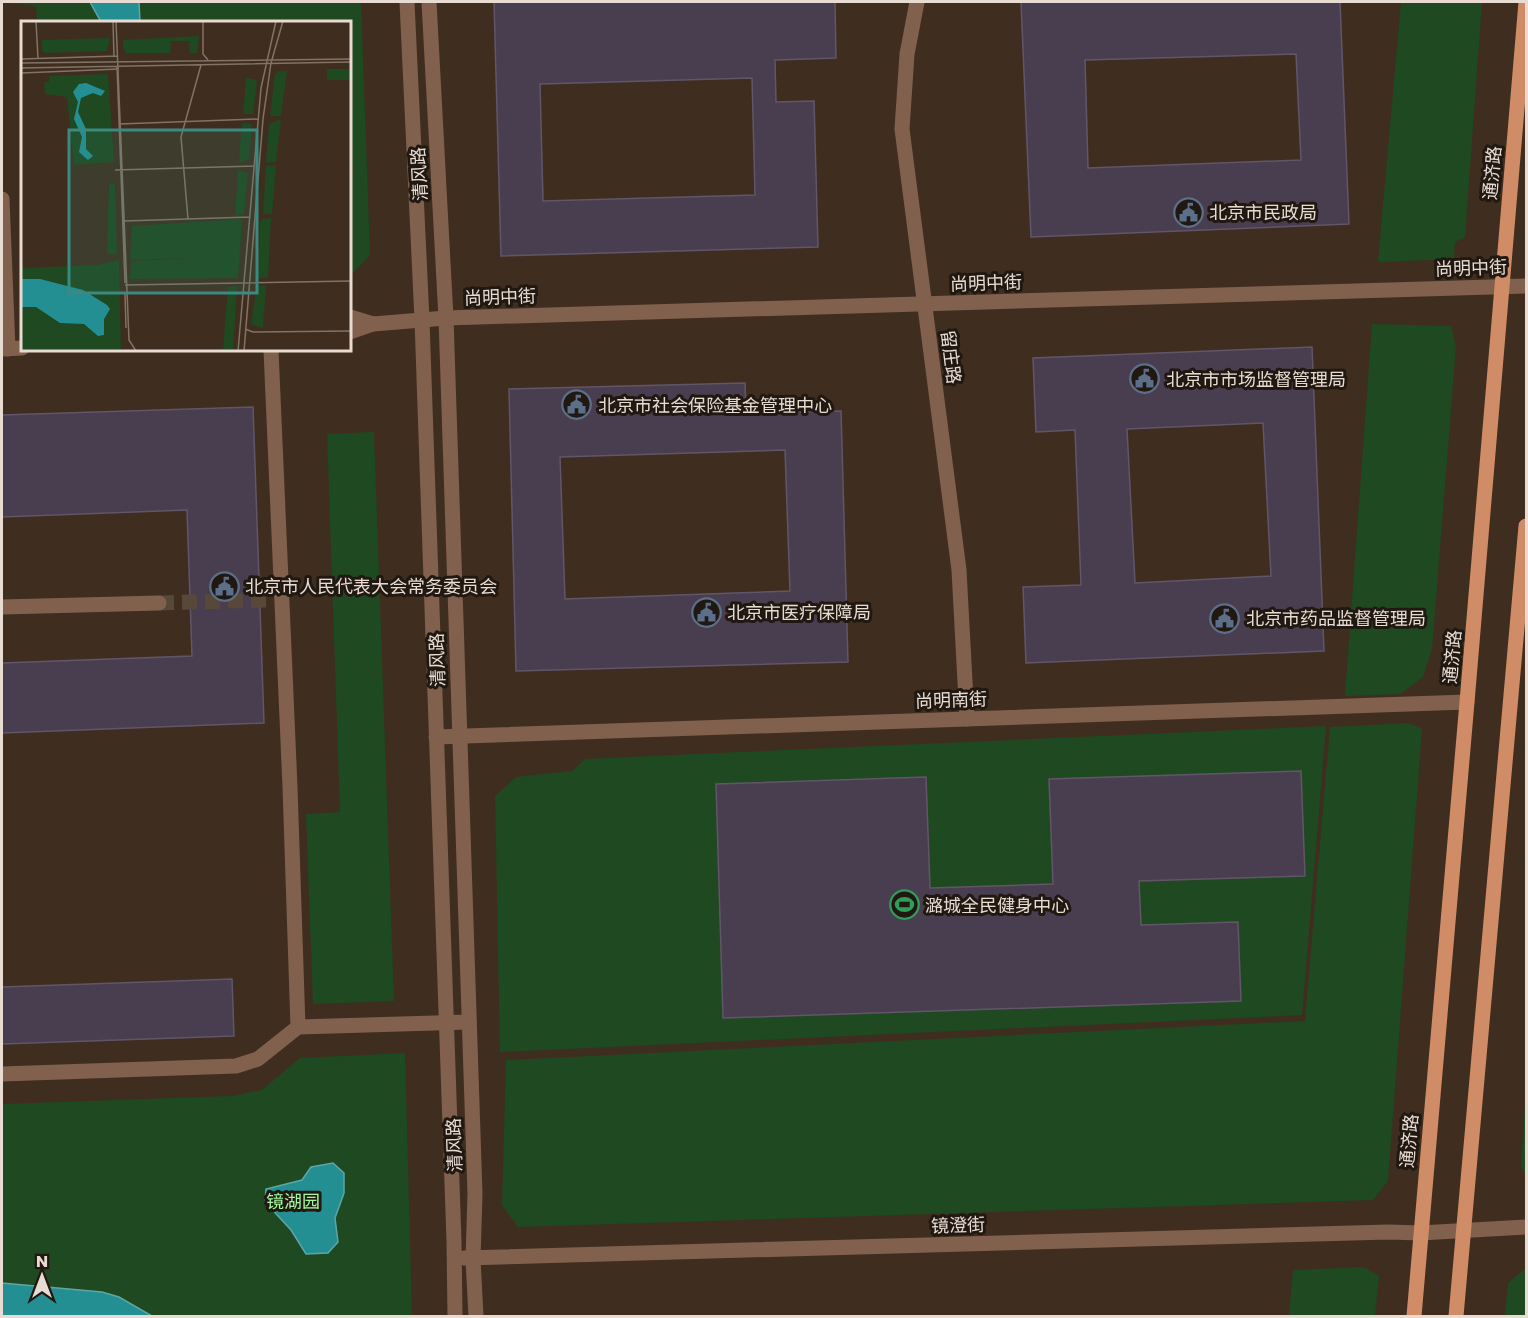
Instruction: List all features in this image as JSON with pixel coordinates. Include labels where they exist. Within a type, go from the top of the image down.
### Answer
[{"type":"main road","name":"通济路","points":[[1414,1317],[1526,2]]},
{"type":"main road","points":[[1456,1317],[1527,526]]},
{"type":"street","name":"清风路","points":[[407,2],[422,320],[455,1258],[455,1317]]},
{"type":"street","name":"清风路","points":[[429,2],[446,318],[475,1194],[473,1259],[476,1317]]},
{"type":"street","name":"留庄路","points":[[917,2],[907,54],[902,129],[958,570],[967,719]]},
{"type":"street","points":[[2,199],[4,324],[11,349]]},
{"type":"street","name":"尚明中街","points":[[373,324],[446,318],[1527,286]]},
{"type":"street","points":[[351,317],[373,324]]},
{"type":"street","points":[[4,324],[21,323]]},
{"type":"street","points":[[351,333],[373,324]]},
{"type":"street","points":[[271,351],[274,599],[298,1027]]},
{"type":"street","points":[[2,607],[159,603]]},
{"type":"street","name":"尚明南街","points":[[436,737],[1467,702]]},
{"type":"street","points":[[2,1074],[236,1066],[258,1059],[298,1027],[469,1022]]},
{"type":"street","name":"镜澄街","points":[[455,1258],[1389,1232],[1420,1233],[1527,1227]]},
{"type":"green space","points":[[8,2],[361,2],[370,255],[351,274],[351,21],[37,21],[36,7]]},
{"type":"green space","points":[[1401,2],[1482,2],[1465,237],[1455,242],[1454,259],[1378,262]]},
{"type":"green space","points":[[1372,324],[1451,326],[1456,347],[1432,649],[1423,677],[1400,694],[1345,696]]},
{"type":"green space","points":[[374,432],[394,1001],[313,1004],[306,814],[340,812],[327,434]]},
{"type":"green space","points":[[1409,723],[1422,729],[1388,1181],[1373,1200],[518,1227],[502,1205],[506,1060],[1305,1021],[1330,727]]},
{"type":"green space","name":"潞城全民健身中心","points":[[1326,726],[1302,1015],[500,1052],[495,796],[516,777],[572,771],[585,759]]},
{"type":"green space","name":"镜湖园","points":[[405,1053],[412,1316],[2,1316],[2,1104],[232,1096],[262,1090],[300,1058]]},
{"type":"green space","points":[[1526,1091],[1526,1176],[1521,1166]]},
{"type":"green space","points":[[1363,1267],[1379,1276],[1375,1316],[1289,1316],[1293,1270]]},
{"type":"green space","points":[[1526,1268],[1526,1316],[1505,1316],[1508,1283]]},
{"type":"water","points":[[90,2],[139,2],[140,21],[100,21]]},
{"type":"water","points":[[333,1163],[344,1173],[344,1193],[335,1218],[338,1242],[328,1253],[306,1254],[291,1230],[265,1202],[266,1189],[302,1180],[311,1167]]},
{"type":"water","points":[[2,1283],[102,1292],[119,1297],[152,1316],[2,1316]]},
{"type":"building","points":[[494,2],[835,2],[836,58],[775,60],[776,102],[814,101],[818,247],[501,256]],"holes":[[[752,78],[755,195],[543,201],[540,84]]]},
{"type":"building","points":[[1021,2],[1340,2],[1349,224],[1031,237]],"holes":[[[1296,54],[1301,160],[1088,168],[1085,60]]]},
{"type":"building","points":[[1312,347],[1324,651],[1026,663],[1023,587],[1081,585],[1075,430],[1036,432],[1033,358]],"holes":[[[1263,423],[1271,576],[1135,583],[1127,429]]]},
{"type":"building","points":[[745,383],[746,413],[841,411],[848,662],[516,671],[509,389]],"holes":[[[785,450],[790,591],[565,599],[560,457]]]},
{"type":"building","name":"北京市人民代表大会常务委员会","points":[[253,407],[264,723],[2,733],[2,663],[192,656],[187,510],[2,517],[2,415]]},
{"type":"building","points":[[1301,771],[1305,876],[1139,881],[1141,925],[1238,922],[1241,1001],[723,1018],[716,784],[926,777],[930,888],[1053,884],[1049,779]]},
{"type":"building","points":[[232,979],[234,1036],[2,1044],[2,987]]},
{"type":"tunnel","points":[[159,603],[266,600]]},
{"type":"place","name":"北京市民政局","points":[[1188,212]]},
{"type":"place","name":"北京市市场监督管理局","points":[[1145,379]]},
{"type":"place","name":"北京市社会保险基金管理中心","points":[[577,405]]},
{"type":"place","name":"北京市人民代表大会常务委员会","points":[[224,586]]},
{"type":"place","name":"北京市医疗保障局","points":[[706,612]]},
{"type":"place","name":"北京市药品监督管理局","points":[[1225,618]]},
{"type":"place","name":"潞城全民健身中心","points":[[904,905]]}]
